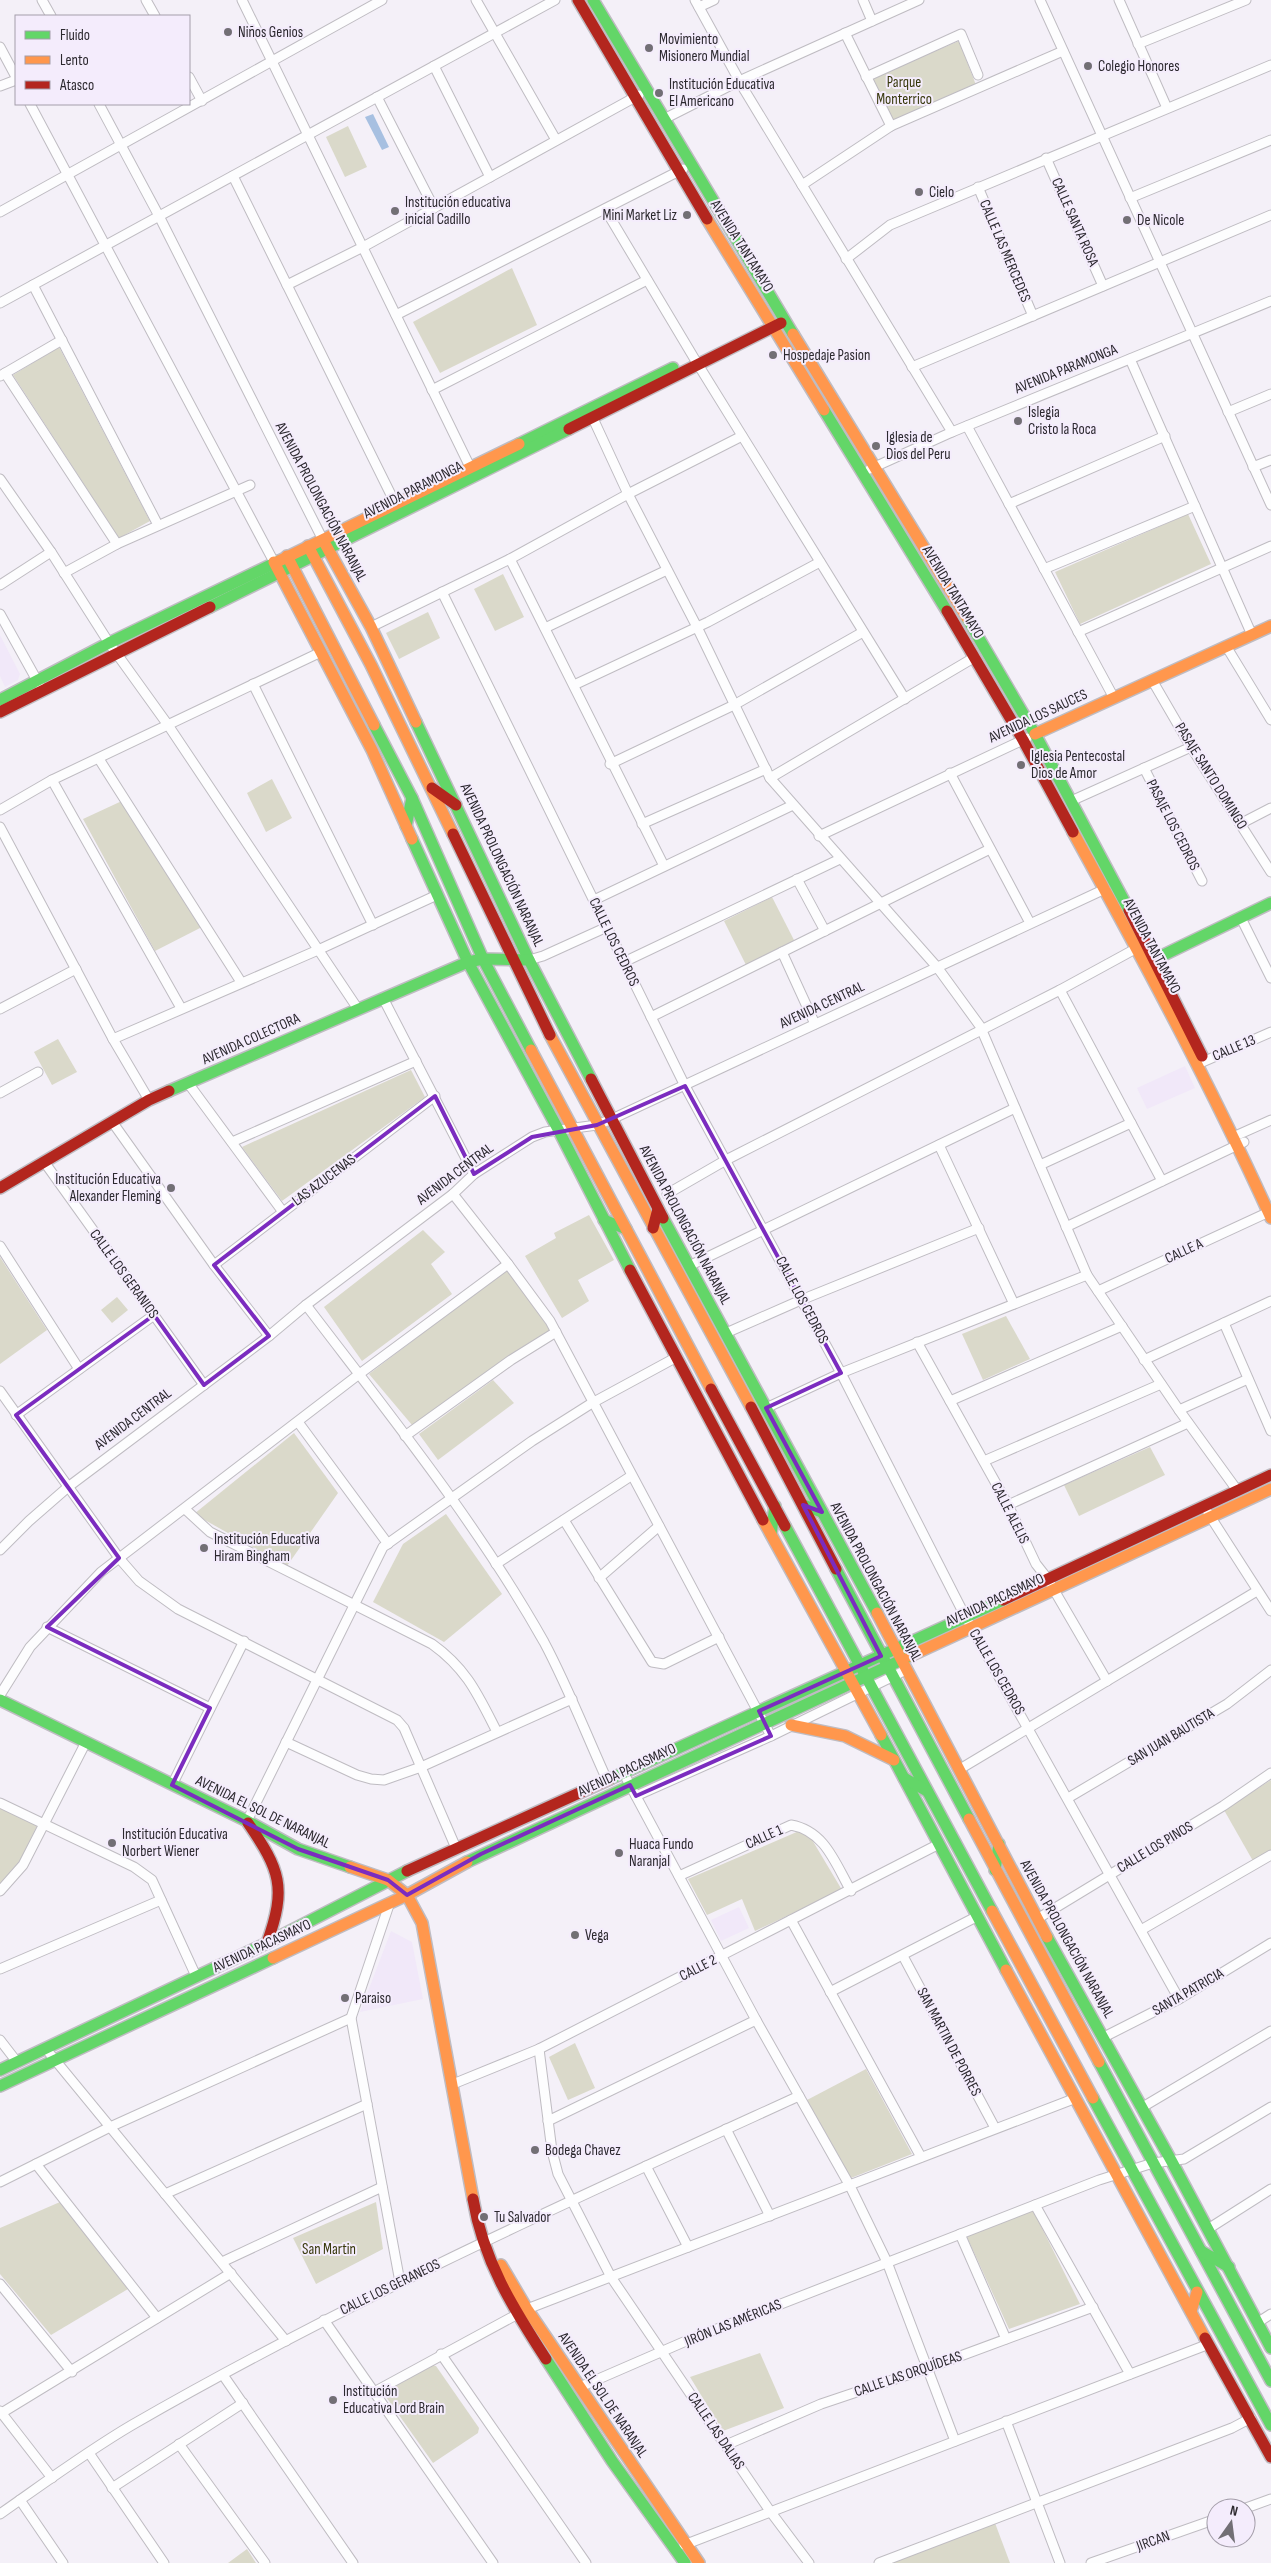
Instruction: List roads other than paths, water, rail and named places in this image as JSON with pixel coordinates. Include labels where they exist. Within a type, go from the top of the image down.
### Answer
[{"type":"street","points":[[42,0],[50,15]]},
{"type":"street","points":[[146,0],[154,15]]},
{"type":"street","points":[[242,0],[472,472]]},
{"type":"street","points":[[0,212],[67,173],[202,101],[382,0]]},
{"type":"street","points":[[476,0],[556,140]]},
{"type":"street","points":[[0,303],[555,0]]},
{"type":"street","name":"AVENIDA TANTAMAYO","points":[[578,0],[636,96],[678,171],[777,320]]},
{"type":"street","name":"AVENIDA TANTAMAYO","points":[[593,0],[649,91],[777,320],[868,471],[975,657],[1137,948],[1150,961]]},
{"type":"street","points":[[714,0],[697,4],[739,81],[952,432]]},
{"type":"street","points":[[863,0],[872,21]]},
{"type":"street","points":[[664,119],[739,81],[919,0]]},
{"type":"street","points":[[1040,0],[1271,505]]},
{"type":"street","points":[[1120,0],[1167,108]]},
{"type":"street","points":[[1138,44],[1246,0]]},
{"type":"street","points":[[845,33],[891,126]]},
{"type":"street","points":[[866,77],[961,34],[978,75]]},
{"type":"street","points":[[0,47],[15,77]]},
{"type":"street","points":[[802,185],[891,126],[1063,51]]},
{"type":"street","points":[[846,259],[890,225],[1271,64]]},
{"type":"street","points":[[434,66],[490,177]]},
{"type":"street","points":[[0,86],[15,79]]},
{"type":"street","points":[[190,79],[202,101]]},
{"type":"street","points":[[287,285],[363,247],[636,96],[649,91]]},
{"type":"street","points":[[377,97],[434,208]]},
{"type":"street","points":[[31,105],[372,750],[468,962],[559,1131],[676,1358],[1076,2098],[1115,2175],[1271,2457]]},
{"type":"street","name":"AVENIDA PROLONGACIÓN NARANJAL","points":[[100,105],[159,216],[325,545],[371,627],[530,960],[658,1209],[960,1769],[1037,1919],[1172,2162],[1271,2348]]},
{"type":"street","points":[[1130,198],[1271,140]]},
{"type":"street","name":"CALLE SANTA ROSA","points":[[1046,158],[1104,286]]},
{"type":"street","points":[[396,315],[690,166]]},
{"type":"street","points":[[234,176],[397,509]]},
{"type":"street","name":"CALLE LAS MERCEDES","points":[[978,187],[1032,316]]},
{"type":"street","points":[[605,209],[904,699]]},
{"type":"street","points":[[912,367],[1271,215]]},
{"type":"street","points":[[432,390],[647,280]]},
{"type":"street","points":[[33,285],[158,526]]},
{"type":"street","name":"AVENIDA PARAMONGA","points":[[868,471],[952,432],[1271,301]]},
{"type":"street","name":"AVENIDA PARAMONGA","points":[[0,712],[109,643],[325,545],[472,472],[594,418],[696,361],[777,320]]},
{"type":"street","points":[[62,340],[3,375],[118,544]]},
{"type":"street","points":[[1130,359],[1252,635]]},
{"type":"street","name":"AVENIDA PARAMONGA","points":[[472,472],[588,408],[696,361]]},
{"type":"street","points":[[1228,412],[1271,394]]},
{"type":"street","points":[[588,408],[628,494],[697,627],[770,778],[937,967],[982,1030],[1087,1275],[1188,1423],[1238,1490]]},
{"type":"street","points":[[967,426],[1114,698]]},
{"type":"street","points":[[371,627],[510,559],[628,494],[742,436]]},
{"type":"street","points":[[1009,504],[1164,436]]},
{"type":"street","points":[[1253,467],[1271,460]]},
{"type":"street","name":"AVENIDA TANTAMAYO","points":[[868,471],[987,651],[1035,734],[1071,802],[1239,1140],[1271,1199]]},
{"type":"street","points":[[0,479],[51,552],[116,654],[168,725],[358,1009]]},
{"type":"street","points":[[64,573],[118,544],[250,485]]},
{"type":"street","points":[[1044,569],[1195,506]]},
{"type":"street","points":[[1078,632],[1271,546]]},
{"type":"street","name":"AVENIDA PROLONGACIÓN NARANJAL","points":[[311,551],[357,635],[510,958],[597,1125],[803,1505],[995,1870],[1271,2380]]},
{"type":"street","points":[[0,585],[51,552]]},
{"type":"street","points":[[510,559],[574,685],[610,764],[664,866]]},
{"type":"street","points":[[289,561],[412,798],[483,959],[572,1130],[1197,2292],[1271,2425]]},
{"type":"street","points":[[574,685],[697,627],[820,562]]},
{"type":"street","name":"AVENIDA PARAMONGA","points":[[0,700],[40,686],[116,654],[276,567]]},
{"type":"street","points":[[545,628],[666,570]]},
{"type":"street","name":"CALLE LOS CEDROS","points":[[442,592],[685,1086],[841,1373],[965,1616],[1179,1999]]},
{"type":"street","points":[[0,614],[40,686]]},
{"type":"street","name":"AVENIDA LOS SAUCES","points":[[820,836],[950,773],[1271,626]]},
{"type":"street","points":[[610,764],[734,704],[864,632]]},
{"type":"street","points":[[1226,646],[1271,720]]},
{"type":"street","points":[[0,810],[52,780],[321,652]]},
{"type":"street","points":[[770,778],[975,657]]},
{"type":"street","name":"PASAJE SANTO DOMINGO","points":[[1152,680],[1191,747],[1271,872]]},
{"type":"street","points":[[253,684],[373,925]]},
{"type":"street","points":[[1071,802],[1191,747]]},
{"type":"street","points":[[99,759],[241,982]]},
{"type":"street","name":"PASAJE LOS CEDROS","points":[[1144,768],[1202,882]]},
{"type":"street","points":[[642,824],[766,769]]},
{"type":"street","points":[[950,773],[1030,923]]},
{"type":"street","points":[[52,780],[181,1008]]},
{"type":"street","points":[[431,788],[456,805]]},
{"type":"street","points":[[406,826],[412,798]]},
{"type":"street","points":[[594,900],[793,805]]},
{"type":"street","points":[[1240,824],[1271,808]]},
{"type":"street","points":[[0,827],[113,1039],[148,1100]]},
{"type":"street","points":[[652,1018],[990,849]]},
{"type":"street","points":[[624,962],[840,859]]},
{"type":"street","points":[[797,879],[826,931]]},
{"type":"street","name":"AVENIDA CENTRAL","points":[[0,1549],[68,1486],[269,1336],[306,1305],[452,1194],[474,1174],[532,1137],[597,1125],[612,1119],[1105,888]]},
{"type":"street","points":[[113,1039],[318,950],[437,895]]},
{"type":"street","points":[[1150,961],[1271,903]]},
{"type":"street","points":[[1241,918],[1271,978]]},
{"type":"street","points":[[530,960],[607,927]]},
{"type":"street","points":[[667,1194],[726,1160],[1060,990],[1137,948]]},
{"type":"street","points":[[782,952],[815,1024]]},
{"type":"street","name":"AVENIDA COLECTORA","points":[[1,1185],[45,1162],[148,1100],[382,998],[468,962],[483,959],[510,958],[530,960]]},
{"type":"street","points":[[0,998],[2,1008],[76,969]]},
{"type":"street","points":[[1060,990],[1162,1181]]},
{"type":"street","points":[[382,998],[435,1096],[474,1174]]},
{"type":"street","name":"CALLE 13","points":[[1200,1062],[1271,1032]]},
{"type":"street","points":[[232,1142],[416,1061]]},
{"type":"street","points":[[0,1093],[38,1072]]},
{"type":"street","points":[[188,1083],[283,1212]]},
{"type":"street","name":"LAS AZUCENAS","points":[[214,1265],[435,1096]]},
{"type":"street","points":[[689,1266],[1015,1108]]},
{"type":"street","points":[[1066,1227],[1162,1181],[1239,1140],[1271,1120]]},
{"type":"street","points":[[113,1122],[214,1265],[269,1336]]},
{"type":"street","points":[[1040,1165],[1131,1123]]},
{"type":"street","name":"AVENIDA TANTAMAYO","points":[[1239,1140],[1270,1213]]},
{"type":"street","points":[[939,1145],[1014,1304]]},
{"type":"street","name":"CALLE LOS GERANIOS","points":[[45,1162],[204,1385]]},
{"type":"street","points":[[452,1194],[508,1264],[556,1332],[592,1403],[771,1736]]},
{"type":"street","points":[[653,1228],[658,1209]]},
{"type":"street","name":"CALLE A","points":[[1098,1290],[1270,1213]]},
{"type":"street","points":[[604,1220],[626,1229]]},
{"type":"street","points":[[726,1333],[801,1300],[979,1228]]},
{"type":"street","points":[[0,1246],[79,1369]]},
{"type":"street","points":[[0,1695],[30,1647],[101,1572],[358,1375],[508,1264]]},
{"type":"street","points":[[766,1408],[841,1373],[1087,1275]]},
{"type":"street","points":[[1144,1360],[1271,1301]]},
{"type":"street","points":[[306,1305],[450,1498],[496,1564],[543,1642],[572,1699],[607,1780]]},
{"type":"street","points":[[16,1415],[154,1315]]},
{"type":"street","points":[[1224,1323],[1271,1431]]},
{"type":"street","points":[[950,1401],[1122,1326]]},
{"type":"street","points":[[404,1436],[511,1360],[556,1332]]},
{"type":"street","name":"CALLE ALELIS","points":[[917,1342],[1008,1505],[1036,1564],[1047,1578],[1107,1681]]},
{"type":"street","points":[[267,1943],[278,1907],[275,1870],[270,1855],[247,1821],[383,1547],[532,1441],[592,1403],[676,1358]]},
{"type":"street","points":[[1179,1410],[1248,1378]]},
{"type":"street","points":[[984,1461],[1161,1384]]},
{"type":"street","points":[[0,1391],[119,1558],[139,1581],[157,1596],[178,1609],[318,1678],[397,1720],[404,1728],[456,1848]]},
{"type":"street","points":[[298,1422],[388,1544]]},
{"type":"street","points":[[1008,1505],[1188,1423]]},
{"type":"street","name":"AVENIDA PACASMAYO","points":[[636,1796],[771,1736],[872,1687],[886,1666],[901,1660],[965,1616],[1271,1475]]},
{"type":"street","points":[[496,1564],[631,1476]]},
{"type":"street","name":"AVENIDA PACASMAYO","points":[[0,2070],[267,1943],[388,1880],[456,1848],[846,1672],[886,1666],[901,1660],[1271,1489]]},
{"type":"street","points":[[803,1505],[822,1512]]},
{"type":"street","points":[[771,1534],[775,1506]]},
{"type":"street","points":[[1204,1506],[1271,1611]]},
{"type":"street","points":[[185,1509],[210,1532],[353,1606],[432,1644],[449,1656],[474,1686],[497,1732]]},
{"type":"street","points":[[564,1520],[652,1662],[664,1664],[719,1637]]},
{"type":"street","points":[[599,1578],[659,1526]]},
{"type":"street","points":[[960,1769],[1257,1591]]},
{"type":"street","points":[[48,1627],[210,1708]]},
{"type":"street","points":[[172,1785],[244,1641]]},
{"type":"street","name":"AVENIDA PACASMAYO","points":[[0,2086],[406,1895],[481,1854],[852,1682],[864,1670]]},
{"type":"street","name":"SAN JUAN BAUTISTA","points":[[1068,1798],[1227,1704],[1271,1670]]},
{"type":"street","points":[[286,1742],[357,1775],[371,1780],[384,1780],[421,1767],[572,1699]]},
{"type":"street","name":"AVENIDA EL SOL DE NARANJAL","points":[[0,1700],[247,1821],[298,1849],[388,1880],[406,1895],[417,1911],[422,1923],[453,2084],[475,2213],[484,2242],[492,2248],[522,2311],[612,2461],[685,2563]]},
{"type":"street","points":[[791,1726],[844,1734],[870,1745],[894,1760]]},
{"type":"street","points":[[0,1891],[23,1865],[86,1742]]},
{"type":"street","points":[[623,1772],[756,2020],[850,2186],[888,2262],[955,2441]]},
{"type":"street","name":"CALLE LOS PINOS","points":[[1037,1919],[1223,1806],[1271,1773]]},
{"type":"street","points":[[904,1778],[927,1791]]},
{"type":"street","points":[[0,1803],[45,1823],[134,1868],[152,1880],[196,1976]]},
{"type":"street","name":"CALLE 1","points":[[679,1876],[791,1825],[804,1827],[817,1835],[851,1891]]},
{"type":"street","name":"CALLE 2","points":[[453,2084],[539,2049],[851,1891],[939,1844]]},
{"type":"street","points":[[995,1870],[999,1844]]},
{"type":"street","points":[[1141,1930],[1271,1855]]},
{"type":"street","points":[[0,1969],[161,1900]]},
{"type":"street","points":[[390,1902],[351,2018],[400,2282]]},
{"type":"street","points":[[830,1992],[978,1916]]},
{"type":"street","points":[[791,1920],[921,2157]]},
{"type":"street","name":"SANTA PATRICIA","points":[[1104,2038],[1179,1999],[1271,1943]]},
{"type":"street","name":"SAN MARTIN DE PORRES","points":[[903,1956],[995,2128]]},
{"type":"street","points":[[0,2182],[110,2127],[351,2018]]},
{"type":"street","points":[[548,2121],[756,2020]]},
{"type":"street","points":[[1141,2108],[1271,2031]]},
{"type":"street","points":[[0,2040],[17,2062]]},
{"type":"street","points":[[46,2049],[286,2341]]},
{"type":"street","name":"CALLE LAS DALIAS","points":[[539,2049],[548,2121],[558,2174],[571,2201],[611,2277],[770,2511],[809,2563]]},
{"type":"street","name":"CALLE LOS GERANEOS","points":[[0,2514],[130,2426],[324,2320],[484,2242],[799,2096]]},
{"type":"street","points":[[374,2392],[522,2311],[1076,2098]]},
{"type":"street","points":[[165,2194],[367,2104]]},
{"type":"street","name":"JIRÓN LAS AMÉRICAS","points":[[580,2387],[661,2352],[1035,2205],[1115,2175],[1153,2164],[1172,2162],[1184,2158],[1271,2107]]},
{"type":"street","points":[[726,2129],[770,2216]]},
{"type":"street","points":[[36,2164],[158,2318]]},
{"type":"street","points":[[646,2166],[688,2247]]},
{"type":"street","points":[[222,2262],[382,2187]]},
{"type":"street","points":[[1208,2229],[1271,2189]]},
{"type":"street","points":[[1035,2205],[1130,2374]]},
{"type":"street","points":[[960,2234],[1006,2339]]},
{"type":"street","points":[[1200,2250],[1229,2267]]},
{"type":"street","points":[[52,2478],[1,2413],[72,2372],[231,2273]]},
{"type":"street","points":[[0,2284],[72,2372]]},
{"type":"street","points":[[1191,2311],[1197,2292]]},
{"type":"street","name":"CALLE LAS ORQUÍDEAS","points":[[726,2445],[821,2404],[928,2368],[1093,2307]]},
{"type":"street","name":"AVENIDA EL SOL DE NARANJAL","points":[[522,2311],[580,2387],[684,2545],[699,2563]]},
{"type":"street","points":[[1257,2323],[1271,2314]]},
{"type":"street","points":[[324,2320],[493,2563]]},
{"type":"street","points":[[684,2545],[1209,2344]]},
{"type":"street","points":[[441,2354],[586,2563]]},
{"type":"street","points":[[223,2375],[353,2563]]},
{"type":"street","points":[[112,2488],[243,2403]]},
{"type":"street","points":[[879,2563],[1232,2428],[1251,2418]]},
{"type":"street","points":[[1006,2421],[1060,2563]]},
{"type":"street","points":[[179,2444],[265,2563]]},
{"type":"street","points":[[89,2453],[164,2563]]},
{"type":"street","points":[[1256,2504],[1271,2499]]},
{"type":"street","points":[[20,2500],[63,2563]]},
{"type":"street","name":"JIRCAN","points":[[1091,2563],[1206,2522]]},
{"type":"water","points":[[373,114],[389,147],[382,150],[365,117]]},
{"type":"place","name":"Niños Genios","points":[[228,32]]},
{"type":"place","name":"Movimiento Misionero Mundial","points":[[649,48]]},
{"type":"place","name":"Colegio Honores","points":[[1088,66]]},
{"type":"place","name":"Institución Educativa El Americano","points":[[659,93]]},
{"type":"place","name":"Cielo","points":[[919,192]]},
{"type":"place","name":"Institución educativa inicial Cadillo","points":[[395,211]]},
{"type":"place","name":"Mini Market Liz","points":[[687,215]]},
{"type":"place","name":"De Nicole","points":[[1127,220]]},
{"type":"place","name":"Hospedaje Pasion","points":[[773,355]]},
{"type":"place","name":"Islegia Cristo la Roca","points":[[1018,421]]},
{"type":"place","name":"Iglesia de Dios del Peru","points":[[876,446]]},
{"type":"place","name":"Iglesia Pentecostal Dios de Amor","points":[[1021,765]]},
{"type":"place","name":"Institución Educativa Alexander Fleming","points":[[171,1188]]},
{"type":"place","name":"Institución Educativa Hiram Bingham","points":[[204,1548]]},
{"type":"place","name":"Institución Educativa Norbert Wiener","points":[[112,1843]]},
{"type":"place","name":"Huaca Fundo Naranjal","points":[[619,1853]]},
{"type":"place","name":"Vega","points":[[575,1935]]},
{"type":"place","name":"Paraiso","points":[[345,1998]]},
{"type":"place","name":"Bodega Chavez","points":[[535,2150]]},
{"type":"place","name":"Tu Salvador","points":[[484,2217]]},
{"type":"place","name":"Institución Educativa Lord Brain","points":[[333,2400]]},
{"type":"park label","name":"Parque Monterrico","points":[[904,90]]},
{"type":"park label","name":"San Martin","points":[[329,2249]]}]
